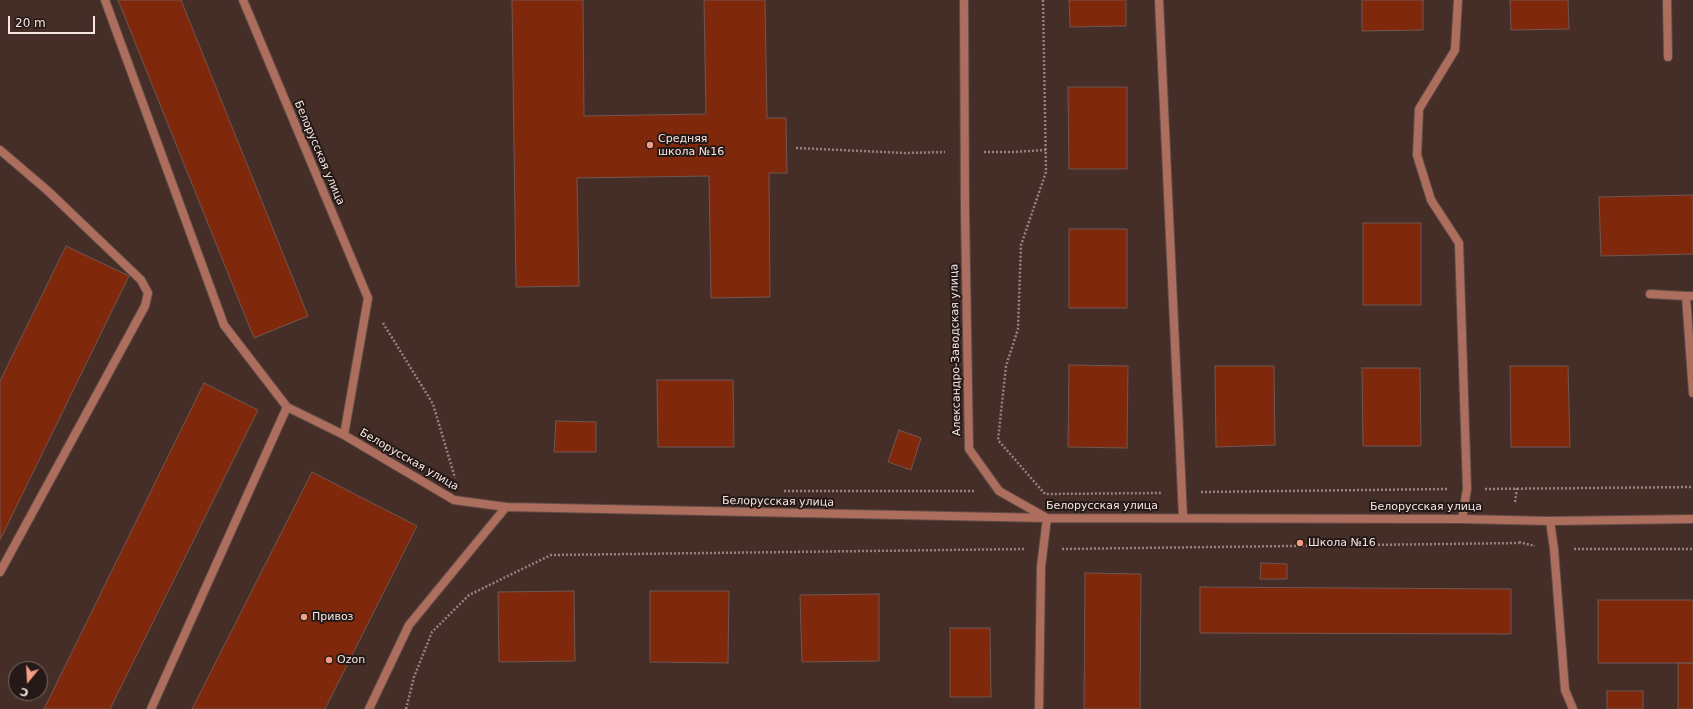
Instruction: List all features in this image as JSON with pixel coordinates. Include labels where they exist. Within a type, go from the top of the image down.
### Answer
[{"type":"street","points":[[105,0],[224,325],[287,407],[344,435]]},
{"type":"street","name":"Белорусская улица","points":[[243,0],[368,298],[344,435],[454,500],[506,507],[1047,518],[1462,518],[1550,521],[1693,519]]},
{"type":"street","name":"Александро-Заводская улица","points":[[964,0],[964,151],[969,449],[999,491],[1047,518]]},
{"type":"street","points":[[1159,0],[1183,517]]},
{"type":"street","points":[[1458,0],[1455,50],[1419,109],[1417,155],[1431,200],[1459,243],[1467,489],[1462,518]]},
{"type":"street","points":[[1667,0],[1668,57]]},
{"type":"street","points":[[0,150],[48,191],[141,280],[148,293],[145,306],[0,572]]},
{"type":"street","points":[[1650,294],[1690,296],[1693,393]]},
{"type":"street","points":[[151,709],[287,407]]},
{"type":"street","points":[[369,709],[409,625],[506,507]]},
{"type":"street","points":[[1039,709],[1041,567],[1047,518]]},
{"type":"street","points":[[1550,521],[1554,549],[1564,690],[1573,709]]},
{"type":"path","points":[[1043,0],[1046,172],[1021,245],[1018,329],[1006,366],[998,440],[1045,494]]},
{"type":"path","points":[[796,148],[905,153],[964,151],[1012,152],[1046,150]]},
{"type":"path","points":[[368,298],[433,404],[457,484]]},
{"type":"path","points":[[1037,494],[1693,487]]},
{"type":"path","points":[[783,491],[999,491]]},
{"type":"path","points":[[406,709],[414,677],[432,632],[469,595],[550,555],[1519,543]]},
{"type":"building","points":[[118,0],[181,0],[308,316],[254,338]]},
{"type":"building","name":"Средняя школа №16","points":[[512,0],[583,0],[584,116],[706,114],[704,0],[765,0],[767,118],[786,118],[787,173],[769,173],[770,297],[711,298],[709,176],[577,178],[579,286],[516,287]]},
{"type":"building","points":[[1069,0],[1126,0],[1126,26],[1070,27]]},
{"type":"building","points":[[1362,0],[1423,0],[1423,30],[1362,31]]},
{"type":"building","points":[[1510,0],[1568,0],[1569,29],[1511,30]]},
{"type":"building","points":[[1068,87],[1127,87],[1127,169],[1069,169]]},
{"type":"building","points":[[1693,195],[1693,254],[1601,256],[1599,197]]},
{"type":"building","points":[[1363,223],[1421,223],[1421,305],[1363,305]]},
{"type":"building","points":[[1069,229],[1127,229],[1127,308],[1069,308]]},
{"type":"building","points":[[66,246],[129,276],[0,540],[0,381]]},
{"type":"building","points":[[1069,365],[1128,366],[1127,448],[1068,447]]},
{"type":"building","points":[[1215,366],[1274,366],[1275,445],[1216,447]]},
{"type":"building","points":[[1510,366],[1568,366],[1570,447],[1511,447]]},
{"type":"building","points":[[1362,368],[1420,368],[1421,446],[1363,446]]},
{"type":"building","points":[[657,380],[733,380],[734,447],[658,447]]},
{"type":"building","points":[[204,383],[258,410],[110,709],[44,709]]},
{"type":"building","points":[[556,421],[596,422],[596,452],[554,452]]},
{"type":"building","points":[[899,430],[921,438],[911,470],[888,462]]},
{"type":"building","name":"Привоз","points":[[312,472],[417,526],[325,709],[192,709]]},
{"type":"building","points":[[1261,563],[1287,564],[1287,579],[1260,579]]},
{"type":"building","points":[[1085,573],[1141,574],[1140,709],[1084,709]]},
{"type":"building","points":[[1200,587],[1511,589],[1511,634],[1200,633]]},
{"type":"building","points":[[574,591],[575,661],[499,662],[498,592]]},
{"type":"building","points":[[650,591],[729,591],[728,663],[650,662]]},
{"type":"building","points":[[879,594],[879,661],[802,662],[800,595]]},
{"type":"building","points":[[1598,600],[1693,600],[1693,663],[1598,663]]},
{"type":"building","points":[[950,628],[990,628],[991,697],[950,697]]},
{"type":"building","points":[[1678,663],[1693,663],[1693,709],[1678,709]]},
{"type":"building","points":[[1607,691],[1643,691],[1643,709],[1607,709]]},
{"type":"place","name":"Средняя школа №16","points":[[650,145]]},
{"type":"place","name":"Школа №16","points":[[1300,543]]},
{"type":"place","name":"Привоз","points":[[304,617]]},
{"type":"place","name":"Ozon","points":[[329,660]]}]
